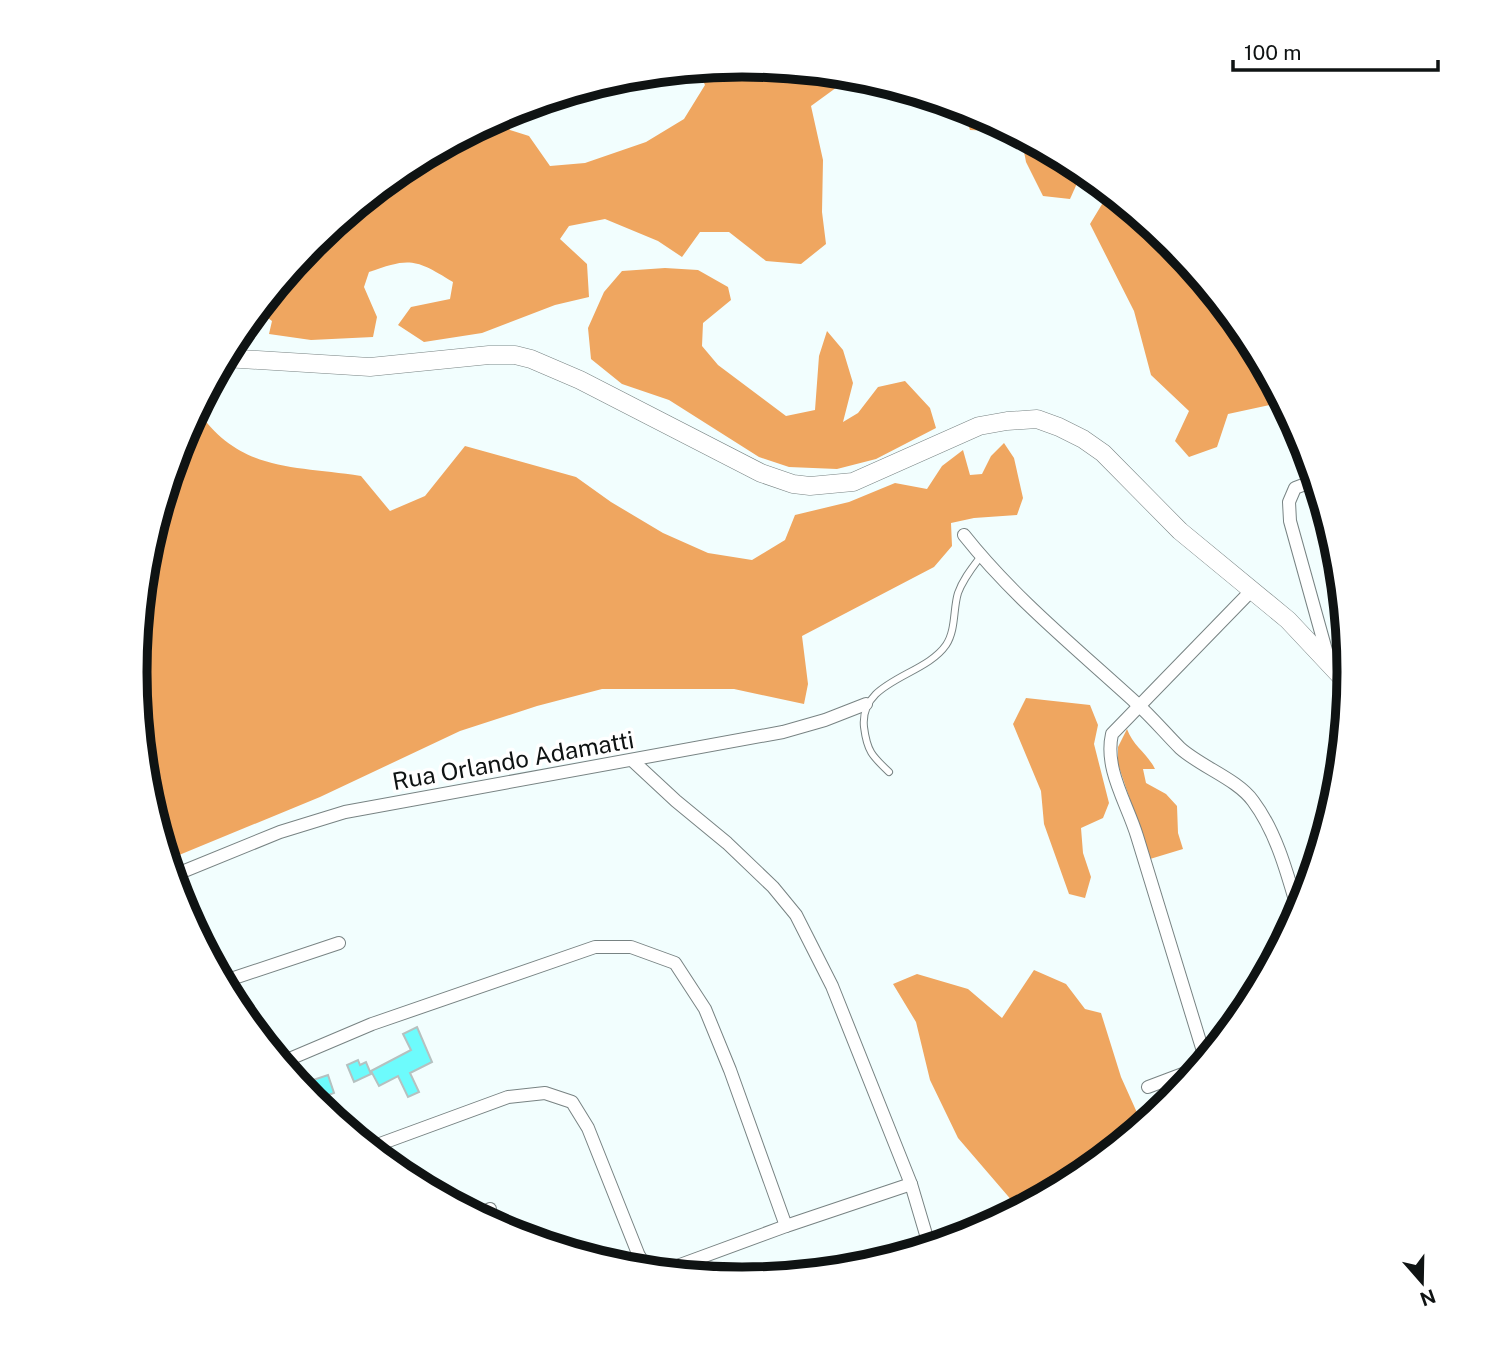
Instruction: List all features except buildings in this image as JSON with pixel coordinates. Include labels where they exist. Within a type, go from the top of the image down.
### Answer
[{"type":"street","points":[[237,359],[370,367],[489,355],[515,355],[580,380],[761,473],[793,484],[810,486],[853,482],[979,426],[1037,419],[1083,439],[1103,453],[1180,531],[1288,620],[1338,673]]},
{"type":"street","points":[[1307,484],[1295,488],[1289,502],[1290,521],[1330,665]]},
{"type":"street","points":[[964,535],[1034,611],[1139,705],[1181,749],[1251,797],[1269,829],[1294,898]]},
{"type":"street","points":[[1203,1050],[1135,827],[1115,777],[1110,746],[1112,734],[1252,590]]},
{"type":"street","name":"Rua Orlando Adamatti","points":[[182,872],[280,832],[345,812],[783,732],[866,704]]},
{"type":"street","points":[[633,761],[676,802],[727,843],[773,887],[796,915],[832,986],[911,1184],[927,1238]]},
{"type":"street","points":[[232,979],[339,943]]},
{"type":"street","points":[[290,1059],[372,1024],[595,947],[631,947],[675,963],[705,1009],[786,1226]]},
{"type":"street","points":[[1148,1087],[1182,1074]]},
{"type":"street","points":[[379,1144],[508,1097],[545,1093],[572,1102],[588,1128],[640,1257],[636,1259]]},
{"type":"street","points":[[681,1265],[911,1184]]},
{"type":"lane","name":"Rua Orlando Adamatti","points":[[866,704],[884,687],[938,655],[948,642],[958,593],[967,573],[981,556]]},
{"type":"lane","points":[[866,704],[864,720],[868,748],[871,755],[889,772]]},
{"type":"shaded area","points":[[742,77],[781,78],[840,85],[811,106],[823,160],[822,212],[826,244],[801,264],[766,261],[729,232],[700,232],[682,257],[658,241],[605,219],[569,226],[560,239],[587,264],[589,297],[555,305],[482,333],[424,342],[398,325],[411,307],[450,299],[453,282],[421,265],[394,264],[369,272],[364,287],[377,317],[373,337],[311,340],[269,334],[272,321],[266,316],[321,251],[380,200],[445,157],[508,125],[510,130],[529,136],[550,166],[585,163],[646,142],[684,119],[705,85],[702,78]]},
{"type":"shaded area","points":[[967,121],[990,131],[970,130]]},
{"type":"shaded area","points":[[1023,148],[1078,181],[1070,199],[1043,196],[1026,162]]},
{"type":"shaded area","points":[[1105,200],[1164,251],[1215,310],[1238,342],[1274,404],[1228,414],[1217,447],[1189,457],[1175,441],[1189,411],[1151,375],[1134,311],[1090,224]]},
{"type":"shaded area","points":[[665,268],[698,270],[728,287],[731,300],[703,323],[702,346],[718,365],[786,416],[815,410],[819,356],[827,331],[843,350],[853,383],[843,422],[858,413],[878,387],[905,381],[930,408],[936,428],[876,459],[837,469],[789,467],[759,457],[669,400],[622,384],[591,359],[588,328],[604,292],[622,271]]},
{"type":"shaded area","points":[[204,418],[232,445],[250,456],[291,467],[361,476],[390,511],[425,496],[465,446],[576,477],[663,533],[708,553],[752,560],[785,540],[795,515],[849,502],[895,483],[927,489],[942,466],[963,450],[970,475],[982,474],[991,456],[1004,443],[1014,458],[1023,498],[1017,515],[974,518],[951,523],[952,546],[934,567],[802,636],[808,684],[804,704],[734,689],[602,689],[537,706],[460,731],[320,797],[176,856],[158,789],[152,750],[148,711],[148,634],[158,556],[167,518]]},
{"type":"shaded area","points":[[1026,698],[1090,705],[1098,725],[1094,744],[1109,803],[1103,818],[1081,828],[1083,853],[1091,877],[1085,898],[1069,894],[1044,824],[1041,791],[1013,724]]},
{"type":"shaded area","points":[[1127,729],[1155,769],[1143,769],[1146,783],[1166,794],[1177,806],[1178,833],[1183,849],[1150,859],[1118,764],[1118,747]]},
{"type":"shaded area","points":[[1034,970],[1066,984],[1085,1009],[1101,1013],[1121,1077],[1139,1117],[1073,1168],[1014,1203],[958,1138],[930,1080],[916,1022],[893,984],[917,974],[968,989],[1002,1018]]}]
